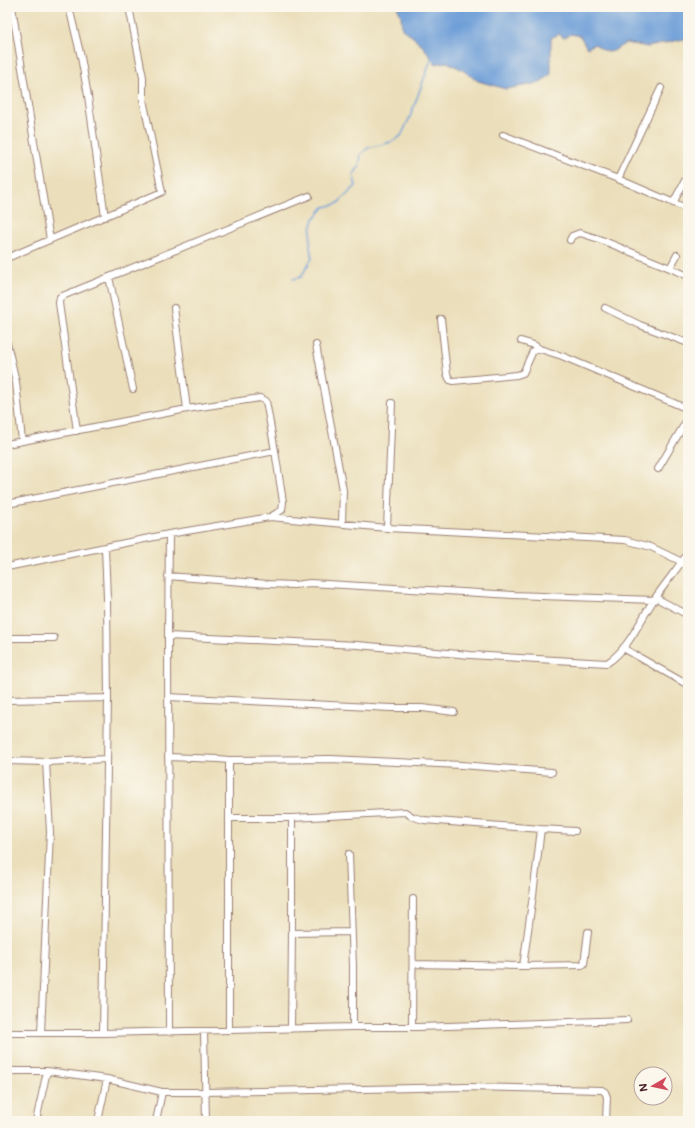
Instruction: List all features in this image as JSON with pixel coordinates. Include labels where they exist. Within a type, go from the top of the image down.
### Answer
[{"type":"street","points":[[12,7],[50,240]]},
{"type":"street","points":[[69,7],[81,57],[88,96],[105,217]]},
{"type":"street","points":[[7,258],[162,192],[143,99],[142,77],[129,7]]},
{"type":"street","points":[[618,179],[661,88]]},
{"type":"street","points":[[503,135],[618,179],[688,209]]},
{"type":"street","points":[[673,203],[688,175]]},
{"type":"street","points":[[77,431],[59,300],[60,297],[309,196]]},
{"type":"street","points":[[570,240],[572,236],[580,233],[599,239],[688,276]]},
{"type":"street","points":[[670,268],[677,255]]},
{"type":"street","points":[[109,277],[133,389]]},
{"type":"street","points":[[174,308],[187,409]]},
{"type":"street","points":[[605,308],[640,325],[688,343]]},
{"type":"street","points":[[441,318],[446,374],[452,381],[517,375],[523,373],[534,351],[540,349]]},
{"type":"street","points":[[521,340],[688,409]]},
{"type":"street","points":[[7,343],[16,382],[22,441]]},
{"type":"street","points":[[316,345],[343,490],[342,524]]},
{"type":"street","points":[[7,444],[187,409],[260,398],[266,401],[283,502],[282,510],[270,517]]},
{"type":"street","points":[[387,528],[392,403]]},
{"type":"street","points":[[658,469],[688,418]]},
{"type":"street","points":[[7,504],[275,452]]},
{"type":"street","points":[[7,567],[169,534],[270,517],[387,528],[624,540],[650,547],[682,562]]},
{"type":"street","points":[[169,534],[169,1032]]},
{"type":"street","points":[[104,1033],[108,698],[105,548]]},
{"type":"street","points":[[168,636],[357,645],[470,655],[607,663],[623,648],[655,599],[688,553]]},
{"type":"street","points":[[168,576],[248,583],[294,585],[310,583],[513,595],[655,599],[688,614]]},
{"type":"street","points":[[7,638],[54,638]]},
{"type":"street","points":[[623,648],[688,685]]},
{"type":"street","points":[[168,697],[383,708],[422,708],[454,712]]},
{"type":"street","points":[[7,700],[108,698]]},
{"type":"street","points":[[168,757],[229,760],[331,759],[461,765],[552,772]]},
{"type":"street","points":[[7,761],[46,762],[107,759]]},
{"type":"street","points":[[229,760],[229,1030]]},
{"type":"street","points":[[41,1033],[50,832],[46,762]]},
{"type":"street","points":[[228,818],[292,818],[405,812],[413,817],[424,820],[575,831]]},
{"type":"street","points":[[291,1029],[292,818]]},
{"type":"street","points":[[523,966],[541,829]]},
{"type":"street","points":[[350,854],[353,1027]]},
{"type":"street","points":[[412,1027],[413,900]]},
{"type":"street","points":[[292,933],[351,932]]},
{"type":"street","points":[[413,964],[523,966],[582,965],[584,964],[588,932]]},
{"type":"street","points":[[7,1032],[169,1032],[353,1027],[412,1027],[628,1020]]},
{"type":"street","points":[[204,1031],[206,1121]]},
{"type":"street","points":[[7,1070],[47,1071],[107,1080],[162,1092],[467,1087],[602,1090],[605,1092],[607,1097],[606,1121]]},
{"type":"street","points":[[36,1121],[47,1071]]},
{"type":"street","points":[[98,1121],[107,1080]]},
{"type":"street","points":[[156,1121],[162,1092]]},
{"type":"water","points":[[397,7],[688,7],[688,38],[648,47],[626,43],[614,51],[607,52],[595,44],[587,48],[580,36],[571,34],[564,38],[559,34],[551,38],[551,74],[540,83],[506,89],[478,81],[461,69],[447,62],[435,64],[421,44],[402,29],[401,16]]},
{"type":"waterway","points":[[293,279],[301,277],[312,258],[310,248],[311,229],[314,219],[324,207],[337,204],[356,186],[353,175],[359,167],[361,154],[368,148],[391,142],[401,136],[410,117],[432,57]]}]
